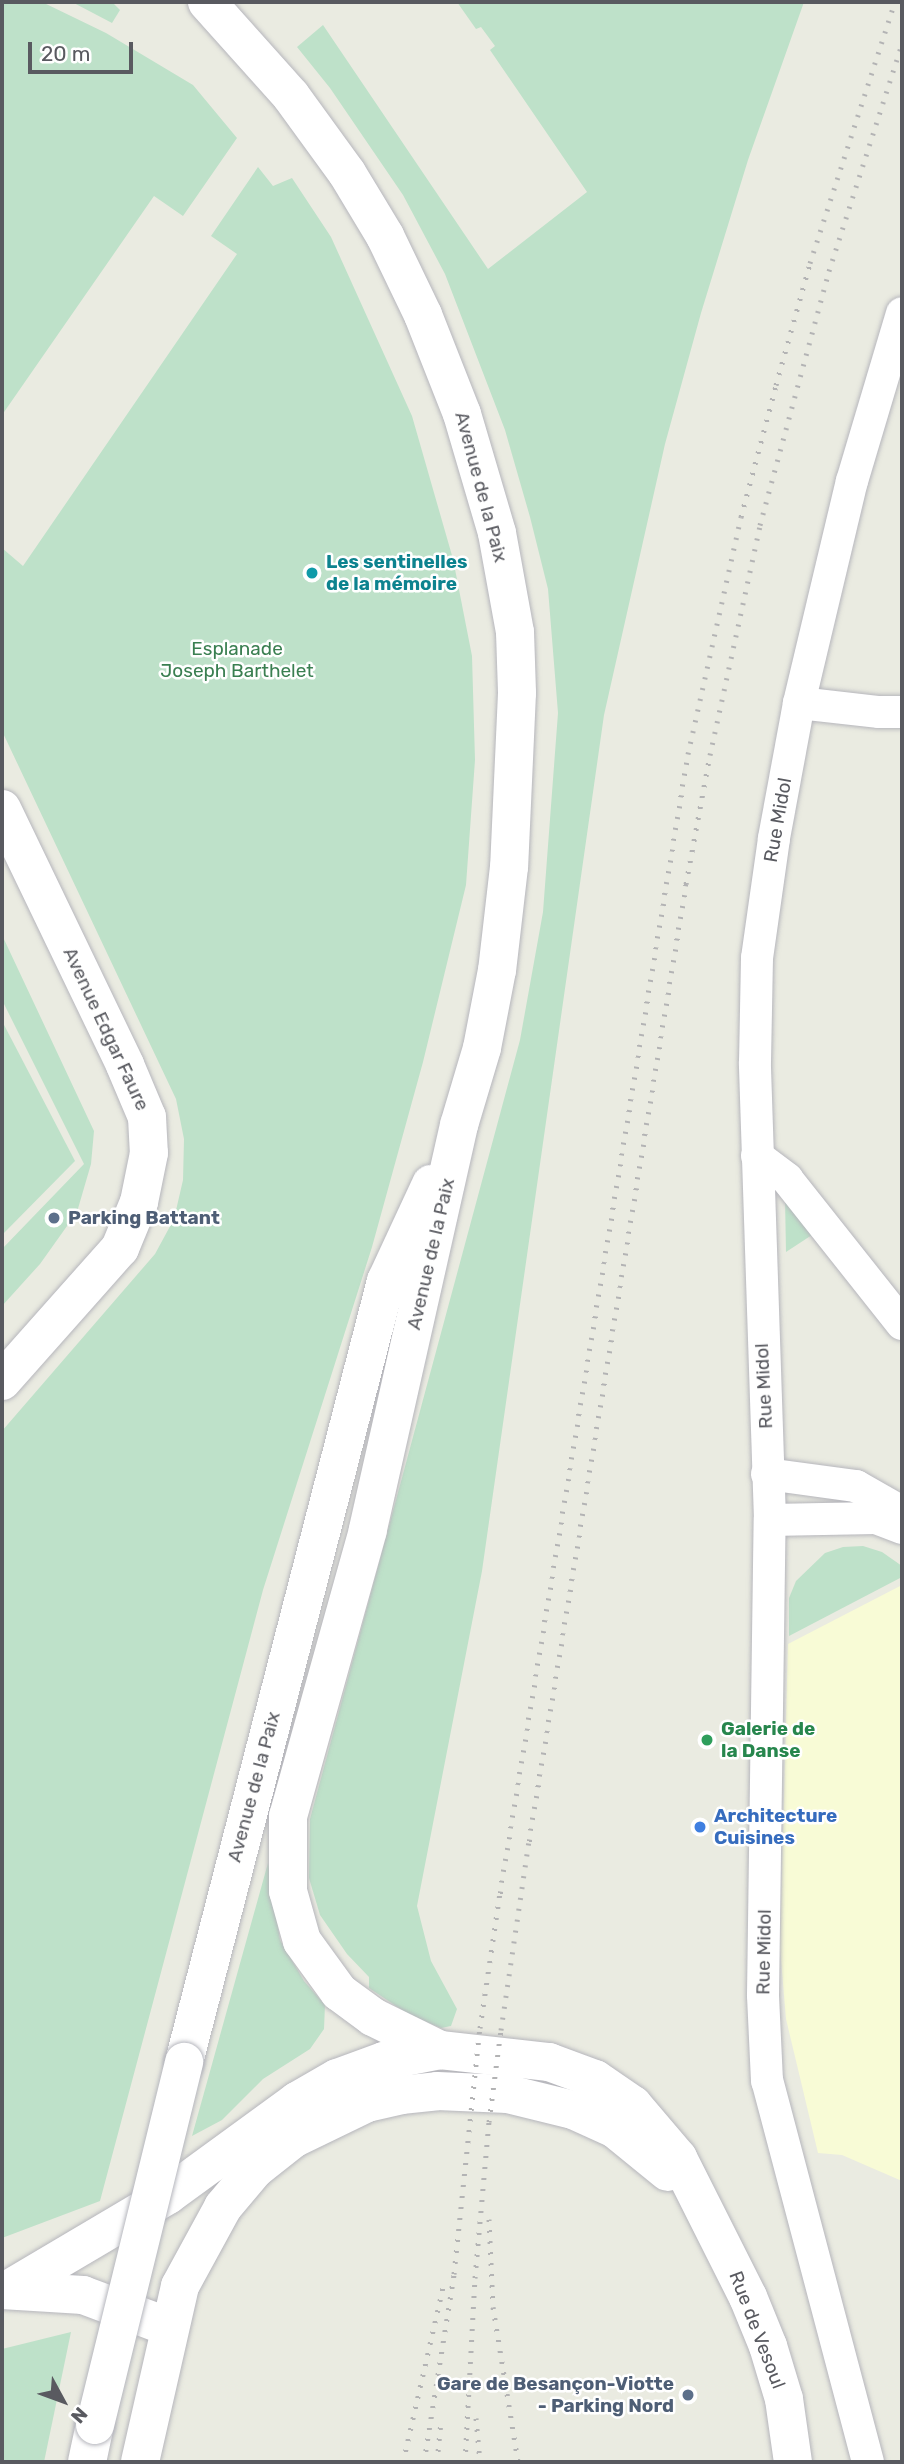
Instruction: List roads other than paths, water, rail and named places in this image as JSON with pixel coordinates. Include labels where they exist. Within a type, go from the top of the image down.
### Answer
[{"type":"main road","name":"Avenue de la Paix","points":[[207,2],[291,96],[346,173],[385,236],[423,314],[462,414],[497,533],[515,632],[517,693],[509,867],[497,970],[482,1048],[459,1125],[368,1530],[288,1816],[288,1891],[302,1941],[339,1992],[373,2017],[440,2050]]},
{"type":"main road","name":"Avenue Edgar Faure","points":[[2,809],[125,1065],[147,1118],[149,1153],[139,1202],[120,1248],[2,1381]]},
{"type":"main road","name":"Avenue de la Paix","points":[[87,2462],[184,2062],[386,1281],[459,1125]]},
{"type":"main road","name":"Rue de Vesoul","points":[[6,2290],[168,2195],[297,2101],[337,2078],[384,2061],[440,2050],[549,2062],[595,2079],[633,2105],[658,2131],[677,2158],[748,2297],[768,2346],[784,2399],[793,2462]]},
{"type":"main road","name":"Rue de Vesoul","points":[[169,2327],[180,2286],[223,2207],[255,2169],[293,2139],[334,2117],[390,2098],[436,2091],[478,2091],[520,2096],[573,2110],[614,2129],[641,2149],[701,2205]]},
{"type":"main road","points":[[6,2290],[83,2295],[169,2327],[140,2462]]},
{"type":"street","name":"Rue Midol","points":[[868,2462],[767,2081],[763,1994],[770,1520],[757,1156],[757,958],[774,838],[799,702],[852,481],[902,313]]},
{"type":"street","points":[[799,702],[879,712],[902,712]]},
{"type":"street","points":[[757,1156],[787,1180],[902,1324]]},
{"type":"street","points":[[767,1474],[856,1486],[902,1513]]},
{"type":"street","points":[[770,1520],[876,1518],[902,1528]]},
{"type":"railway","points":[[424,2462],[454,2274],[480,2028],[500,1893],[688,754],[741,517],[776,385],[810,263],[895,2]]},
{"type":"railway","points":[[465,2462],[475,2278],[489,2122],[501,2030],[529,1841],[686,884],[710,755],[760,525],[829,271],[902,44]]},
{"type":"railway","points":[[489,2219],[493,2307],[518,2462]]},
{"type":"railway","points":[[403,2462],[443,2288]]},
{"type":"railway","points":[[476,2418],[480,2462]]},
{"type":"railway","points":[[437,2462],[441,2421]]},
{"type":"place","name":"Les sentinelles de la mémoire","points":[[312,573]]},
{"type":"place","name":"Parking Battant","points":[[54,1218]]},
{"type":"place","name":"Galerie de la Danse","points":[[707,1740]]},
{"type":"place","name":"Architecture Cuisines","points":[[700,1827]]},
{"type":"place","name":"Gare de Besançon-Viotte - Parking Nord","points":[[688,2395]]},
{"type":"park label","name":"Esplanade Joseph Barthelet","points":[[237,660]]}]
